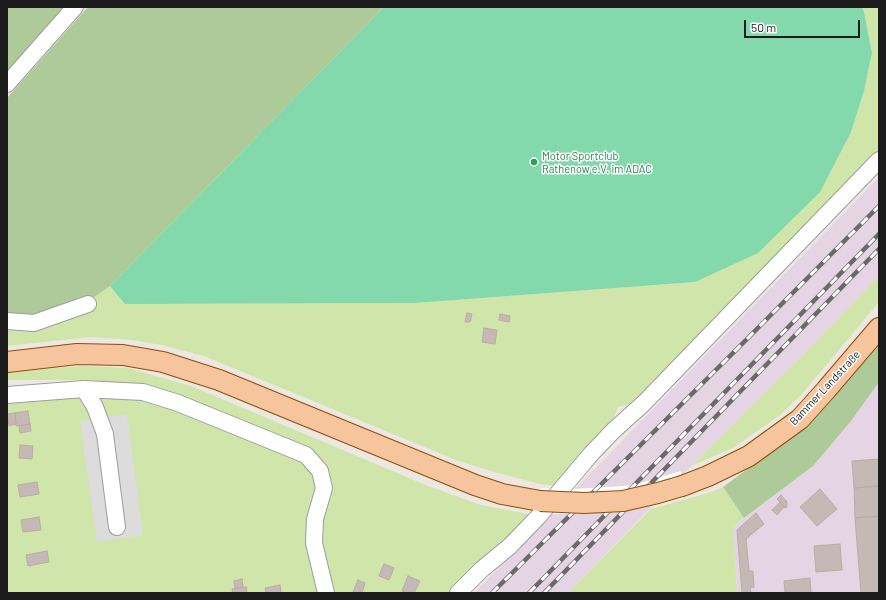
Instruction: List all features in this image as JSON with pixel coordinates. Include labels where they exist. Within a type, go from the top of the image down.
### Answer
[{"type":"main road","name":"Bammer Landstraße","points":[[7,362],[77,354],[123,355],[163,362],[219,380],[475,486],[502,494],[540,501],[584,503],[624,501],[652,495],[708,476],[749,456],[800,419],[879,328]]},
{"type":"lane","points":[[7,84],[75,7]]},
{"type":"lane","points":[[458,593],[481,570],[510,546],[538,517],[591,454],[614,430],[644,403],[879,160]]},
{"type":"lane","points":[[7,321],[34,323],[88,304]]},
{"type":"lane","points":[[7,395],[84,389],[143,392],[178,403],[306,455],[320,471],[324,488],[315,519],[314,543],[326,593]]},
{"type":"lane","points":[[84,389],[95,407],[105,434],[117,527]]},
{"type":"shaded area","points":[[879,177],[879,276],[805,353],[691,466],[568,593],[474,593]]},
{"type":"shaded area","points":[[879,382],[879,593],[727,593],[737,592],[733,527],[813,466],[851,421]]},
{"type":"shaded area","points":[[127,414],[143,535],[97,542],[80,421]]},
{"type":"green space","points":[[7,7],[65,7],[7,72]]},
{"type":"green space","points":[[88,7],[384,7],[110,286],[87,302],[44,313],[7,317],[7,98]]},
{"type":"green space","name":"Motor Sportclub Rathenow e.V. im ADAC","points":[[384,7],[862,7],[872,53],[864,91],[851,132],[820,192],[758,253],[695,282],[415,303],[125,304],[110,286]]},
{"type":"green space","points":[[862,7],[879,7],[879,150],[635,403],[618,407],[613,420],[557,486],[540,484],[456,460],[204,356],[161,345],[132,340],[90,337],[7,346],[7,317],[87,302],[110,286],[126,304],[415,303],[695,282],[851,132],[864,91],[872,53]]},
{"type":"green space","points":[[879,276],[879,302],[802,394],[780,415],[733,448],[691,466],[805,353]]},
{"type":"green space","points":[[879,343],[879,382],[851,421],[813,466],[744,518],[723,487],[796,433],[841,389]]},
{"type":"green space","points":[[84,366],[128,368],[191,386],[428,486],[481,505],[528,514],[502,543],[478,563],[449,593],[7,593],[7,402],[117,383],[91,380],[7,380],[7,372]]},
{"type":"green space","points":[[723,487],[744,518],[733,527],[737,592],[568,593],[651,509],[712,492]]},
{"type":"pier","points":[[681,471],[682,498],[657,505],[620,512],[550,514],[540,501],[541,488],[575,489],[624,486],[644,482]]},
{"type":"building","points":[[467,313],[472,314],[470,322],[465,322]]},
{"type":"building","points":[[500,314],[510,316],[509,322],[499,320]]},
{"type":"building","points":[[484,328],[497,330],[495,344],[482,342]]},
{"type":"building","points":[[28,411],[30,424],[16,426],[15,413]]},
{"type":"building","points":[[15,413],[16,424],[9,426],[7,414]]},
{"type":"building","points":[[30,424],[31,431],[20,433],[19,426]]},
{"type":"building","points":[[20,445],[33,446],[32,459],[19,458]]},
{"type":"building","points":[[879,459],[879,486],[854,488],[852,461]]},
{"type":"building","points":[[37,482],[39,494],[20,497],[18,485]]},
{"type":"building","points":[[879,486],[879,516],[855,518],[854,488]]},
{"type":"building","points":[[820,489],[837,509],[817,526],[800,507]]},
{"type":"building","points":[[781,495],[787,502],[787,507],[785,508],[777,499]]},
{"type":"building","points":[[780,502],[784,507],[777,515],[772,510]]},
{"type":"building","points":[[756,513],[764,524],[746,539],[749,571],[753,571],[754,587],[750,588],[751,593],[742,593],[737,530]]},
{"type":"building","points":[[879,516],[879,593],[861,593],[855,518]]},
{"type":"building","points":[[39,517],[41,530],[23,532],[21,520]]},
{"type":"building","points":[[840,544],[842,570],[816,572],[814,546]]},
{"type":"building","points":[[47,551],[49,562],[28,566],[26,555]]},
{"type":"building","points":[[384,564],[394,568],[389,580],[379,576]]},
{"type":"building","points":[[408,576],[420,581],[414,593],[402,591]]},
{"type":"building","points":[[810,578],[811,593],[785,593],[784,581]]},
{"type":"building","points":[[242,579],[243,587],[235,588],[234,581]]},
{"type":"building","points":[[358,580],[365,583],[362,593],[353,592]]},
{"type":"building","points":[[280,585],[281,593],[266,593],[265,588]]},
{"type":"building","points":[[246,587],[247,593],[233,593],[232,589]]},
{"type":"railway","points":[[492,593],[879,206]]},
{"type":"railway","points":[[529,593],[879,234]]},
{"type":"railway","points":[[544,593],[879,249]]},
{"type":"place","name":"Motor Sportclub Rathenow e.V. im ADAC","points":[[534,162]]}]
